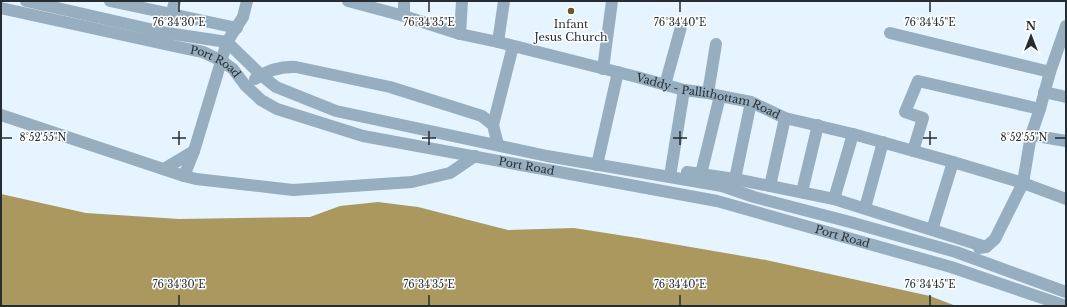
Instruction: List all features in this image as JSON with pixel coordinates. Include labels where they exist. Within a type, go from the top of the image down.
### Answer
[{"type":"street","name":"Port Road","points":[[26,1],[167,33],[227,42],[261,75],[276,87],[336,111],[547,156],[722,186],[754,197],[956,252],[1066,292]]},
{"type":"street","points":[[112,1],[171,15],[237,28]]},
{"type":"street","points":[[171,15],[175,1]]},
{"type":"street","points":[[184,176],[194,151],[227,42],[243,17],[247,1]]},
{"type":"street","name":"Vaddy - Pallithottam Road","points":[[351,1],[460,34],[498,42],[684,90],[708,93],[751,102],[785,118],[853,134],[953,162],[1023,183],[1066,199]]},
{"type":"street","points":[[404,1],[404,16]]},
{"type":"street","points":[[460,34],[462,1]]},
{"type":"street","points":[[498,42],[504,1]]},
{"type":"street","points":[[603,69],[612,1]]},
{"type":"street","name":"Port Road","points":[[1,8],[203,52],[222,61],[233,69],[245,86],[261,100],[277,109],[363,136],[716,201],[951,267],[1066,306]]},
{"type":"street","points":[[951,267],[956,252],[986,247],[995,239],[1023,183],[1031,135],[1066,26]]},
{"type":"street","points":[[666,85],[681,27]]},
{"type":"street","points":[[890,33],[1050,72]]},
{"type":"street","points":[[708,93],[716,44]]},
{"type":"street","points":[[498,145],[493,125],[513,46]]},
{"type":"street","points":[[245,86],[261,75],[273,70],[286,66],[296,67],[390,87],[482,116],[493,125]]},
{"type":"street","points":[[597,165],[618,72]]},
{"type":"street","points":[[913,151],[923,118],[905,112],[918,81],[1040,109]]},
{"type":"street","points":[[671,170],[684,90]]},
{"type":"street","points":[[1044,92],[1066,97]]},
{"type":"street","points":[[701,174],[720,96]]},
{"type":"street","points":[[735,178],[751,102]]},
{"type":"street","points":[[1,115],[184,176],[196,179],[293,190],[412,182],[450,173],[475,156]]},
{"type":"street","points":[[770,186],[785,118]]},
{"type":"street","points":[[802,192],[818,125]]},
{"type":"street","points":[[834,199],[853,134]]},
{"type":"street","points":[[1031,135],[1066,141]]},
{"type":"street","points":[[865,208],[883,142]]},
{"type":"street","points":[[164,169],[194,151]]},
{"type":"street","points":[[932,230],[953,162]]},
{"type":"street","points":[[620,169],[638,164],[671,170],[735,178],[802,192],[865,208],[986,247]]},
{"type":"shaded area","points":[[1,194],[86,213],[179,219],[310,217],[340,206],[378,202],[418,207],[508,230],[574,228],[766,260],[930,296],[956,306],[1,306]]},
{"type":"place","name":"Infant Jesus Church","points":[[571,11]]}]
